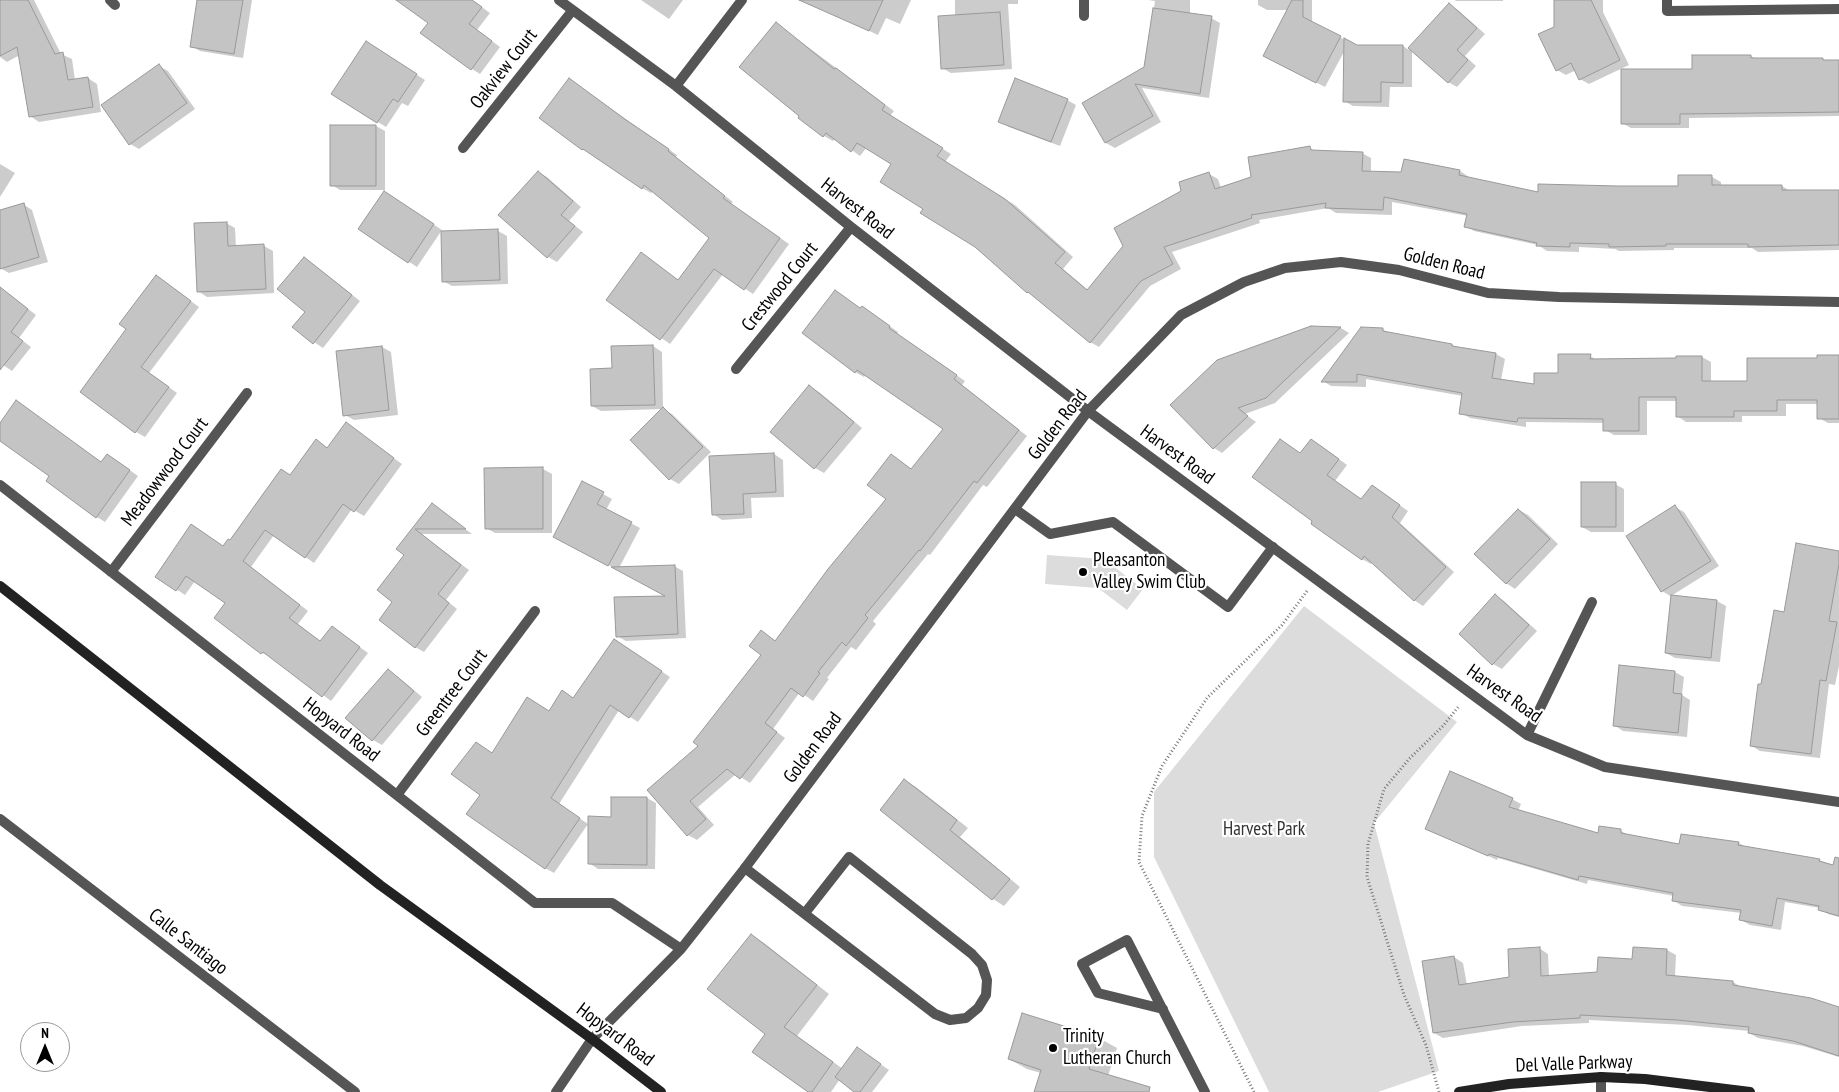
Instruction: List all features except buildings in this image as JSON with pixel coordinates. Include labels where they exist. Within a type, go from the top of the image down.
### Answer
[{"type":"main road","name":"Hopyard Road","points":[[0,586],[380,885],[592,1039],[661,1092]]},
{"type":"main road","name":"Del Valle Parkway","points":[[1459,1092],[1510,1084],[1600,1077],[1645,1079],[1750,1092]]},
{"type":"street","name":"Harvest Road","points":[[559,0],[676,86],[851,227],[1088,411],[1526,735],[1605,767],[1839,802]]},
{"type":"street","points":[[676,86],[742,0]]},
{"type":"street","points":[[1084,0],[1084,16]]},
{"type":"street","points":[[1668,0],[1668,11],[1839,9]]},
{"type":"street","name":"Oakview Court","points":[[463,148],[572,11]]},
{"type":"street","name":"Crestwood Court","points":[[736,369],[851,227]]},
{"type":"street","name":"Golden Road","points":[[556,1092],[592,1039],[681,949],[745,868],[1088,411],[1181,315],[1244,282],[1286,268],[1342,262],[1399,270],[1488,293],[1559,297],[1839,302]]},
{"type":"street","name":"Meadowwood Court","points":[[111,572],[247,393]]},
{"type":"street","name":"Hopyard Road","points":[[0,485],[535,904],[612,904],[681,949]]},
{"type":"street","points":[[1015,509],[1050,534],[1113,522],[1228,608],[1273,547]]},
{"type":"street","points":[[1526,735],[1592,602]]},
{"type":"street","name":"Greentree Court","points":[[397,795],[535,611]]},
{"type":"street","name":"Calle Santiago","points":[[0,820],[355,1092]]},
{"type":"street","points":[[745,868],[935,1014],[950,1020],[966,1018],[978,1008],[986,995],[987,980],[982,965],[972,954],[849,857],[805,913]]},
{"type":"street","points":[[1162,1009],[1098,993],[1082,964],[1128,940],[1205,1092]]},
{"type":"street","points":[[1600,1077],[1601,1092]]},
{"type":"path","points":[[1254,1092],[1139,862],[1142,816],[1162,766],[1207,698],[1282,625],[1316,579]]},
{"type":"path","points":[[1439,1092],[1426,1045],[1404,995],[1367,877],[1368,844],[1384,789],[1409,759],[1444,726],[1470,693]]},
{"type":"green space","name":"Pleasanton Valley Swim Club","points":[[1047,555],[1104,559],[1143,589],[1127,610],[1098,588],[1045,584]]},
{"type":"green space","name":"Harvest Park","points":[[1304,606],[1457,722],[1374,823],[1439,1071],[1378,1092],[1269,1092],[1154,857],[1154,792]]},
{"type":"place","name":"Pleasanton Valley Swim Club","points":[[1083,572]]},
{"type":"place","name":"Trinity Lutheran Church","points":[[1053,1048]]}]
